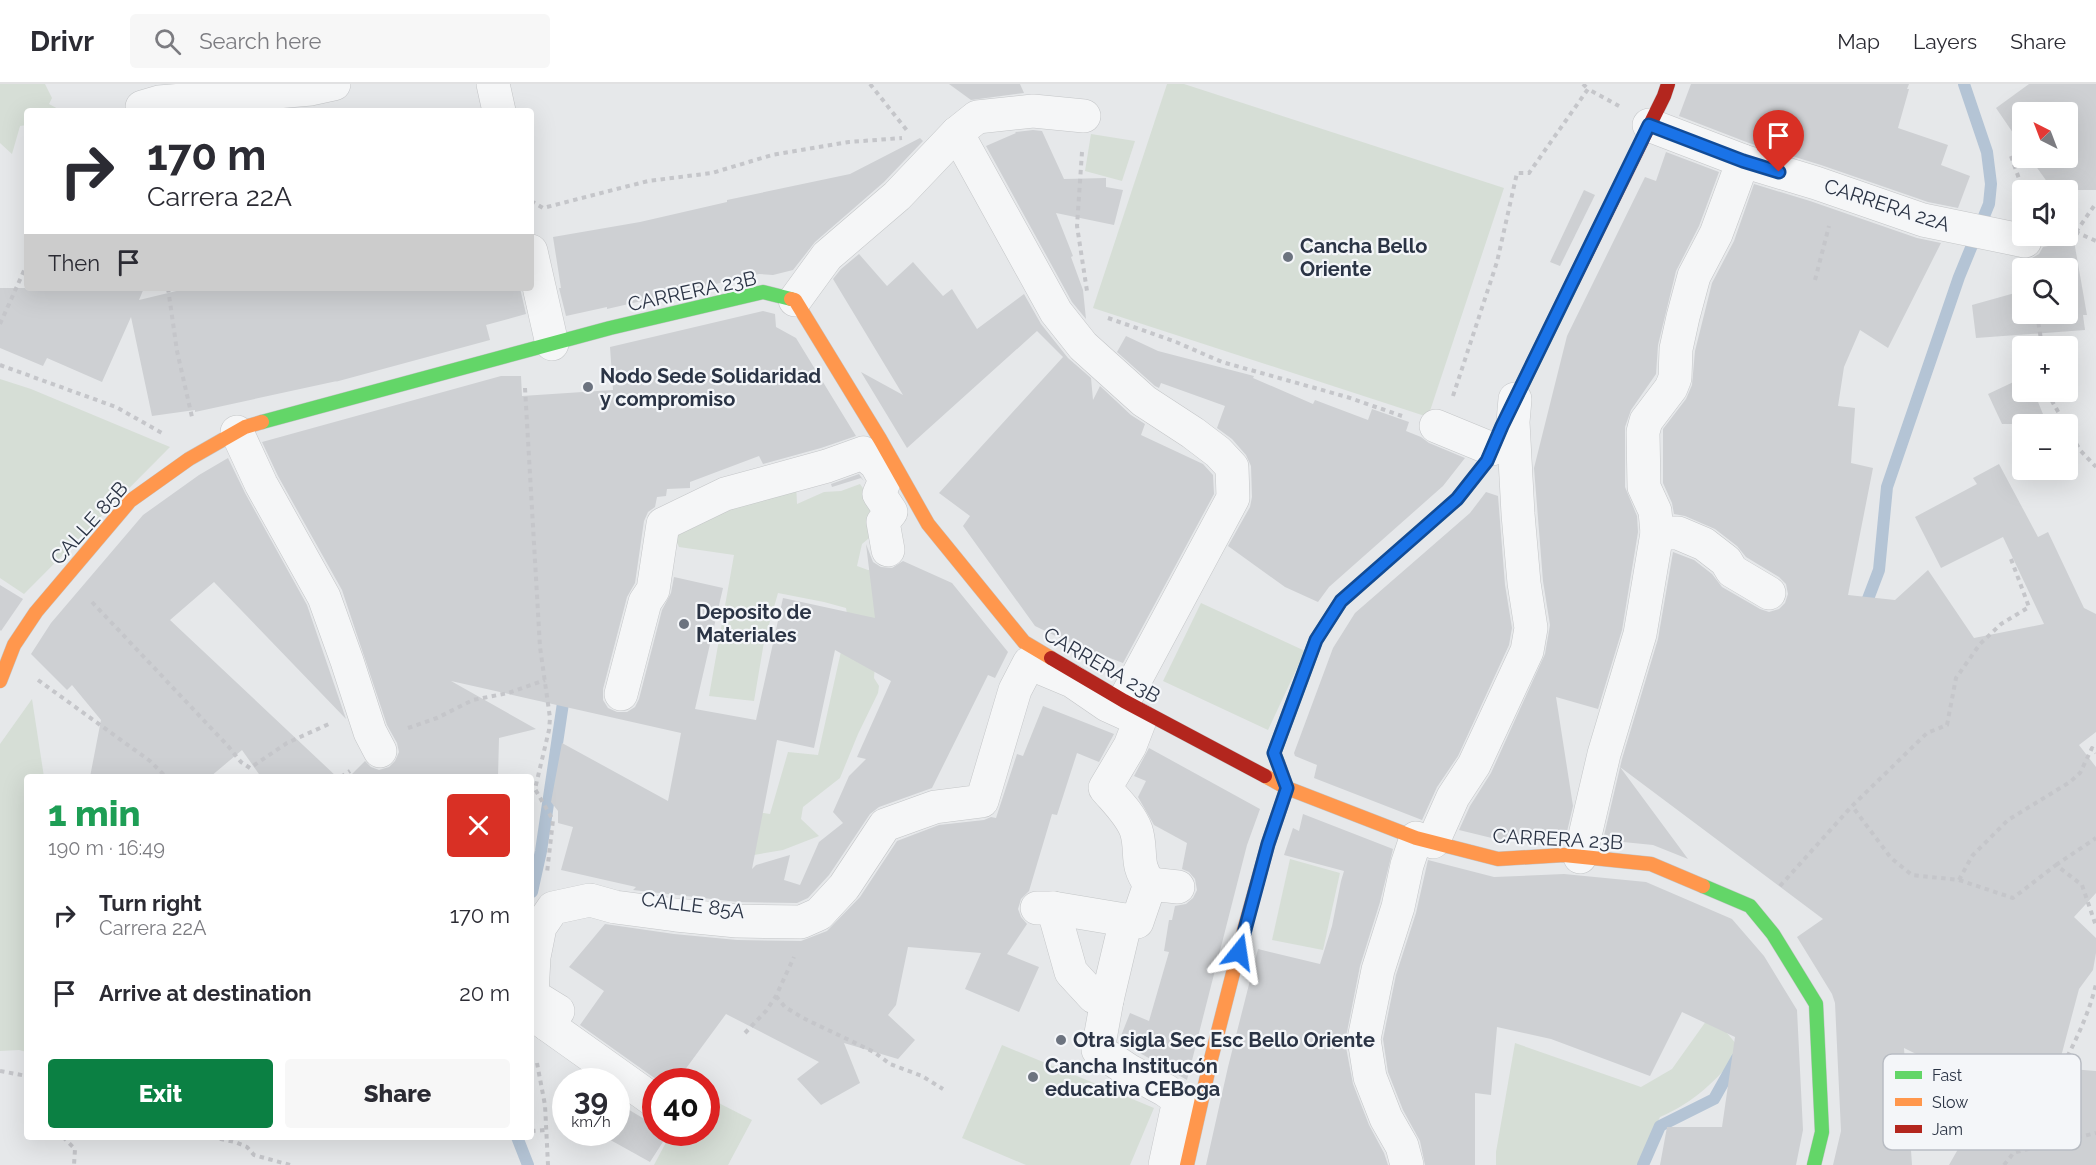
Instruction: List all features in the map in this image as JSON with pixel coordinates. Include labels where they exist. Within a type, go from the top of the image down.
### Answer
[{"type":"street","points":[[141,101],[159,102],[311,89],[334,84]]},
{"type":"street","points":[[493,84],[498,108]]},
{"type":"street","points":[[1187,1165],[1244,930],[1268,844],[1287,788],[1274,753],[1316,640],[1341,601],[1457,499],[1487,461],[1668,84]]},
{"type":"street","points":[[795,300],[827,256],[897,196],[957,133],[976,117],[1033,111],[1084,116]]},
{"type":"street","name":"CARRERA 22A","points":[[1649,125],[1743,161],[1841,191],[1923,220],[2012,240]]},
{"type":"street","points":[[957,133],[1056,312],[1083,346],[1144,401],[1193,433],[1218,452],[1232,467],[1233,498],[1124,701]]},
{"type":"street","points":[[1580,857],[1604,754],[1640,634],[1658,533],[1656,511],[1644,487],[1643,432],[1646,422],[1671,388],[1675,378],[1676,349],[1694,276],[1716,234],[1743,161]]},
{"type":"street","points":[[533,291],[537,348]]},
{"type":"street","name":"CARRERA 23B","points":[[241,429],[537,348],[764,292],[795,300],[880,439],[928,524],[1024,642],[1124,701],[1287,788],[1425,839],[1498,859],[1564,855],[1651,864],[1750,906],[1773,934],[1816,1004],[1822,1132],[1815,1165]]},
{"type":"street","points":[[1407,1165],[1402,1146],[1386,1118],[1370,1077],[1364,1039],[1378,970],[1398,907],[1407,866],[1474,765],[1527,651],[1531,628],[1524,583],[1518,514],[1513,422],[1515,399]]},
{"type":"street","points":[[1436,426],[1492,449]]},
{"type":"street","points":[[241,429],[261,484],[324,597],[369,732],[380,751]]},
{"type":"street","name":"CALLE 85B","points":[[0,681],[8,649],[36,612],[130,501],[200,453],[241,429]]},
{"type":"street","points":[[704,487],[880,439]]},
{"type":"street","points":[[621,693],[645,602],[653,590],[663,524],[725,494],[827,466],[863,453],[876,464],[885,480],[879,494],[891,512],[883,522],[888,550]]},
{"type":"street","points":[[1658,533],[1678,533],[1704,544],[1726,561],[1732,571],[1769,593]]},
{"type":"street","name":"CALLE 85A","points":[[544,899],[566,894],[626,897],[735,914],[795,909],[827,895],[847,871],[866,833],[886,813],[912,806],[954,789],[973,769],[988,741],[1024,642]]},
{"type":"street","points":[[534,957],[540,927],[553,908],[590,900],[615,907],[737,921],[801,922],[819,914],[844,887],[885,825],[935,807],[982,801],[1015,690],[1029,663],[1072,681],[1107,705],[1140,720],[1130,746],[1105,788],[1125,811],[1136,831],[1142,874],[1164,886],[1137,922],[1045,908],[1071,972],[1094,997],[1107,1000]]},
{"type":"street","points":[[534,927],[544,899]]},
{"type":"street","points":[[1126,920],[1098,1050],[1128,1070],[1166,1089],[1179,1100],[1165,1165]]},
{"type":"street","points":[[534,996],[558,1011],[537,1021]]},
{"type":"street","points":[[537,1021],[642,1092]]},
{"type":"path","points":[[534,203],[543,208],[648,181],[712,173],[772,155],[849,142],[912,137],[870,84]]},
{"type":"path","points":[[1583,84],[1649,125]]},
{"type":"path","points":[[1100,316],[1118,320],[1222,362],[1436,426],[1447,414],[1497,262],[1517,173],[1529,172],[1588,88]]},
{"type":"path","points":[[1084,116],[1077,226],[1088,294]]},
{"type":"path","points":[[2011,156],[2019,180]]},
{"type":"path","points":[[1815,280],[1824,241],[1841,191]]},
{"type":"path","points":[[2078,229],[2096,203]]},
{"type":"path","points":[[2078,233],[2096,241]]},
{"type":"path","points":[[0,324],[24,271]]},
{"type":"path","points":[[168,291],[177,351],[200,453]]},
{"type":"path","points":[[537,348],[540,647],[550,718],[535,789],[553,820],[544,899]]},
{"type":"path","points":[[0,365],[116,407],[200,453]]},
{"type":"path","points":[[2078,447],[2096,467]]},
{"type":"path","points":[[1755,912],[1852,806],[1927,733],[1947,725],[1956,678],[1980,644],[2001,624],[2029,608],[2011,560]]},
{"type":"path","points":[[67,575],[241,762],[250,768],[287,743],[362,707]]},
{"type":"path","points":[[8,649],[34,676],[150,761],[163,774]]},
{"type":"path","points":[[380,751],[396,732],[437,718],[473,700],[508,693],[545,680]]},
{"type":"path","points":[[1959,880],[1972,856],[2008,820],[2070,782],[2080,773],[2096,743]]},
{"type":"path","points":[[2092,748],[2096,753]]},
{"type":"path","points":[[1852,806],[1891,858],[1912,875],[1959,880],[2013,898],[2096,838]]},
{"type":"path","points":[[2056,865],[2082,885],[2096,926]]},
{"type":"path","points":[[745,1034],[776,996],[810,917]]},
{"type":"path","points":[[2068,1054],[2092,1000],[2096,984]]},
{"type":"path","points":[[776,996],[785,1007],[803,1018],[874,1052],[890,1065],[922,1076],[943,1089]]},
{"type":"path","points":[[537,1021],[537,1068],[545,1105],[544,1130],[548,1165]]},
{"type":"path","points":[[0,1071],[24,1076]]},
{"type":"path","points":[[534,1131],[544,1130]]},
{"type":"path","points":[[2081,1137],[2096,1133]]},
{"type":"path","points":[[66,1140],[75,1149],[74,1165]]},
{"type":"path","points":[[225,1140],[247,1147],[254,1155],[290,1165]]},
{"type":"path","points":[[2004,1165],[2015,1152],[2024,1150]]},
{"type":"shaded area","points":[[0,84],[45,84],[52,98],[49,104],[56,108],[24,108],[24,125],[20,126],[12,154],[0,143]]},
{"type":"shaded area","points":[[1167,84],[1184,84],[1504,188],[1428,417],[1093,308]]},
{"type":"shaded area","points":[[1091,134],[1135,141],[1122,181],[1085,171]]},
{"type":"shaded area","points":[[0,379],[31,389],[170,447],[24,594],[0,578]]},
{"type":"shaded area","points":[[796,482],[797,504],[824,492],[841,491],[860,484],[877,508],[875,533],[862,544],[857,566],[868,570],[882,570],[874,678],[879,686],[878,693],[840,778],[803,807],[801,819],[819,836],[783,850],[754,855],[735,809],[770,814],[788,752],[818,755],[848,620],[846,608],[778,593],[764,642],[754,701],[709,696],[734,555],[679,547],[670,528]]},
{"type":"shaded area","points":[[1201,603],[1305,651],[1268,730],[1163,681]]},
{"type":"shaded area","points":[[32,699],[44,774],[24,774],[24,1051],[0,1051],[0,744]]},
{"type":"shaded area","points":[[1290,859],[1340,873],[1323,950],[1272,940]]},
{"type":"shaded area","points":[[1709,1017],[1722,1027],[1742,1051],[1695,1097],[1660,1117],[1638,1165],[1496,1165],[1496,1152],[1515,1043],[1641,1087],[1672,1069]]},
{"type":"shaded area","name":"Cancha Institucón educativa CEBoga","points":[[1002,1045],[1154,1108],[1130,1165],[1026,1165],[962,1138]]},
{"type":"shaded area","points":[[720,1104],[752,1120],[728,1165],[654,1165],[664,1146],[720,1146]]},
{"type":"building","points":[[949,84],[1020,84],[1024,93],[971,100]]},
{"type":"building","points":[[1691,84],[1909,84],[1898,128],[1948,145],[1941,165],[1970,176],[1958,208],[1928,202],[1749,143],[1679,116]]},
{"type":"building","points":[[2029,84],[2096,84],[2096,190],[2078,190],[2078,180],[2046,180],[2037,168],[2078,168],[2078,102],[2012,102],[2012,131],[1996,108]]},
{"type":"building","points":[[1042,131],[1064,179],[1106,178],[1106,187],[1123,190],[1114,225],[1056,213],[1073,256],[1071,257],[1083,290],[1086,319],[1072,302],[986,146],[1015,132]]},
{"type":"building","points":[[920,138],[923,141],[884,182],[815,242],[793,270],[773,275],[759,274],[607,309],[607,307],[566,316],[559,288],[561,288],[553,237],[640,222],[727,202],[727,200],[850,174]]},
{"type":"building","points":[[1666,152],[1719,172],[1699,226],[1676,271],[1658,345],[1656,374],[1631,410],[1625,427],[1625,487],[1637,516],[1638,532],[1622,630],[1598,709],[1556,697],[1573,806],[1566,836],[1500,840],[1459,830],[1470,806],[1491,773],[1545,654],[1550,625],[1543,581],[1534,468],[1567,336],[1645,177],[1656,181]]},
{"type":"building","points":[[1754,184],[1917,238],[1941,243],[1888,348],[1860,330],[1844,367],[1838,406],[1855,408],[1851,463],[1873,468],[1848,595],[1895,600],[1928,570],[1974,638],[2044,624],[2003,537],[1941,568],[1915,517],[1977,484],[1973,478],[1999,464],[2038,537],[2048,532],[2084,608],[2096,614],[2096,732],[2079,745],[2096,767],[2096,893],[2074,917],[2096,938],[2096,953],[2093,970],[2079,989],[2062,1054],[1916,1054],[1904,1048],[1904,1054],[1883,1054],[1883,1150],[1911,1150],[1912,1165],[1833,1165],[1841,1131],[1835,1003],[1832,994],[1797,937],[1823,919],[1620,767],[1658,639],[1673,552],[1694,560],[1712,574],[1722,587],[1760,609],[1769,612],[1779,609],[1785,603],[1788,594],[1786,584],[1779,577],[1746,557],[1737,546],[1715,529],[1685,516],[1674,514],[1663,483],[1663,429],[1686,399],[1692,385],[1695,351],[1712,283],[1734,241]]},
{"type":"building","points":[[1584,190],[1595,195],[1560,266],[1550,262]]},
{"type":"building","points":[[2075,246],[2077,258],[2032,258],[2039,254],[2043,247]]},
{"type":"building","points":[[859,254],[887,286],[913,262],[943,296],[952,289],[977,329],[1024,294],[1041,324],[1068,358],[1091,378],[1093,400],[1100,386],[1131,415],[1145,424],[1141,435],[1203,464],[1213,475],[1214,494],[1123,663],[1068,642],[1035,626],[963,526],[970,516],[939,493],[1063,357],[1037,331],[907,448],[861,372],[903,395],[833,279]]},
{"type":"building","points":[[2078,264],[2087,315],[2083,315],[2085,330],[1976,338],[1972,305],[2012,294],[2012,324],[2078,324]]},
{"type":"building","points":[[0,288],[24,288],[24,291],[143,291],[139,300],[176,291],[521,291],[526,314],[486,325],[490,340],[335,382],[337,381],[195,412],[195,410],[152,416],[131,317],[102,382],[47,358],[43,366],[0,348]]},
{"type":"building","points":[[763,311],[775,314],[776,327],[796,338],[856,436],[763,464],[759,456],[690,482],[690,488],[667,489],[666,496],[657,497],[655,507],[648,512],[644,521],[635,583],[627,597],[603,689],[603,700],[608,708],[617,712],[627,712],[635,707],[662,610],[671,593],[674,577],[723,588],[695,709],[756,720],[783,598],[875,618],[866,544],[873,562],[881,567],[892,568],[903,561],[952,583],[1008,652],[995,678],[988,675],[932,788],[879,807],[870,814],[829,875],[808,898],[797,903],[738,902],[633,890],[636,887],[561,870],[573,827],[558,823],[558,811],[551,802],[562,743],[668,801],[681,733],[451,681],[536,729],[499,738],[498,774],[352,774],[365,761],[371,767],[379,770],[389,767],[399,752],[397,743],[387,725],[342,590],[278,476],[262,442],[501,376],[521,376],[522,396],[613,390],[610,347]],"holes":[[[835,650],[891,681],[857,757],[866,759],[849,776],[833,812],[843,823],[819,842],[800,885],[784,880],[790,855],[756,865],[752,869],[777,740],[814,748]]]},
{"type":"building","points":[[1126,336],[1158,351],[1254,376],[1253,378],[1313,404],[1315,400],[1368,420],[1372,409],[1409,422],[1406,431],[1465,458],[1443,486],[1329,587],[1318,602],[1285,587],[1228,546],[1250,507],[1252,497],[1251,466],[1246,455],[1232,439],[1217,428],[1225,406],[1161,383],[1159,388],[1155,386],[1117,352]]},
{"type":"building","points":[[2012,383],[2012,402],[2038,402],[2043,414],[2012,414],[2012,424],[2002,424],[1988,394]]},
{"type":"building","points":[[228,458],[307,605],[346,719],[214,582],[170,620],[334,774],[259,774],[242,750],[214,774],[91,774],[101,720],[72,685],[67,690],[31,654],[51,623],[143,515],[199,475]]},
{"type":"building","points":[[859,474],[864,481],[861,478],[832,487],[831,484]]},
{"type":"building","points":[[1486,492],[1498,496],[1505,585],[1512,628],[1509,645],[1458,756],[1437,787],[1422,820],[1314,778],[1317,765],[1295,756],[1294,753],[1333,648],[1355,613],[1470,513]]},
{"type":"building","points":[[0,585],[23,599],[1,631],[0,630]]},
{"type":"building","points":[[1043,706],[1114,734],[1099,762],[1077,753],[1057,815],[1052,814],[1029,891],[1021,899],[1018,909],[1027,924],[1007,954],[1039,967],[1019,1012],[965,989],[981,953],[908,947],[896,1005],[888,1015],[915,1040],[898,1059],[844,1043],[860,1083],[821,1105],[797,1079],[819,1062],[726,1014],[686,1068],[642,1069],[580,1025],[604,991],[569,967],[605,924],[737,940],[801,941],[827,931],[860,897],[897,841],[939,825],[996,818],[1017,754],[1023,756]]},
{"type":"building","points":[[1149,748],[1260,809],[1247,845],[1187,1080],[1119,1041],[1130,1013],[1149,1021],[1169,952],[1164,951],[1169,920],[1172,920],[1175,906],[1186,904],[1197,890],[1195,879],[1189,872],[1182,869],[1187,843],[1154,825],[1138,797],[1146,781],[1134,776]]},
{"type":"building","points":[[1620,767],[1688,859],[1653,845],[1603,840]]},
{"type":"building","points":[[1303,814],[1393,849],[1380,902],[1360,966],[1345,1042],[1353,1084],[1388,1165],[1206,1165],[1258,949],[1320,964],[1332,926],[1344,871],[1284,855],[1293,828],[1299,831]]},
{"type":"building","points":[[1428,860],[1494,877],[1564,874],[1646,882],[1732,919],[1764,956],[1797,1010],[1803,1130],[1796,1165],[1660,1165],[1667,1127],[1722,1127],[1735,1037],[1682,1012],[1650,1076],[1551,1039],[1497,1027],[1491,1095],[1475,1093],[1475,1165],[1425,1165],[1420,1141],[1403,1110],[1388,1072],[1383,1039],[1396,975],[1416,913]]},
{"type":"building","points":[[2081,1070],[2096,1071],[2096,1165],[1949,1165],[1958,1150],[2081,1150]]},
{"type":"building","points":[[630,1110],[642,1118],[642,1146],[660,1146],[650,1162],[621,1146],[630,1146]]},
{"type":"waterway","points":[[1863,612],[1879,570],[1887,487],[1959,277],[1989,204],[1991,184],[1987,152],[1964,84]]},
{"type":"waterway","points":[[534,883],[541,851],[563,703],[562,692]]},
{"type":"waterway","points":[[1643,1165],[1660,1126],[1714,1099],[1737,1058]]},
{"type":"waterway","points":[[518,1140],[528,1165]]},
{"type":"traffic: fast","points":[[1278,763],[1274,753],[1316,640],[1341,601],[1457,499],[1487,461],[1573,281]]},
{"type":"traffic: fast","points":[[262,422],[610,328],[763,292],[791,299]]},
{"type":"traffic: fast","points":[[1703,886],[1750,906],[1773,934],[1816,1004],[1822,1132],[1814,1165]]},
{"type":"traffic: slow","points":[[791,299],[795,300],[880,439],[928,524],[1024,642],[1051,658]]},
{"type":"traffic: slow","points":[[0,681],[14,645],[36,612],[130,501],[189,459],[245,427],[262,422]]},
{"type":"traffic: slow","points":[[1187,1165],[1244,930],[1268,844],[1287,788],[1278,763]]},
{"type":"traffic: slow","points":[[1265,776],[1287,788],[1416,838],[1498,859],[1564,855],[1651,864],[1703,886]]},
{"type":"traffic: jam","points":[[1573,281],[1668,84]]},
{"type":"traffic: jam","points":[[1051,658],[1124,701],[1265,776]]},
{"type":"place","name":"Cancha Bello Oriente","points":[[1288,257]]},
{"type":"place","name":"Nodo Sede Solidaridad y compromiso","points":[[588,387]]},
{"type":"place","name":"Deposito de Materiales","points":[[684,624]]},
{"type":"place","name":"Otra sigla Sec Esc Bello Oriente","points":[[1061,1040]]},
{"type":"place","name":"Cancha Institucón educativa CEBoga","points":[[1033,1077]]},
{"type":"route","points":[[1239,952],[1268,844],[1287,788],[1274,753],[1316,640],[1341,601],[1457,499],[1487,461],[1649,125],[1743,161],[1779,172]]}]
